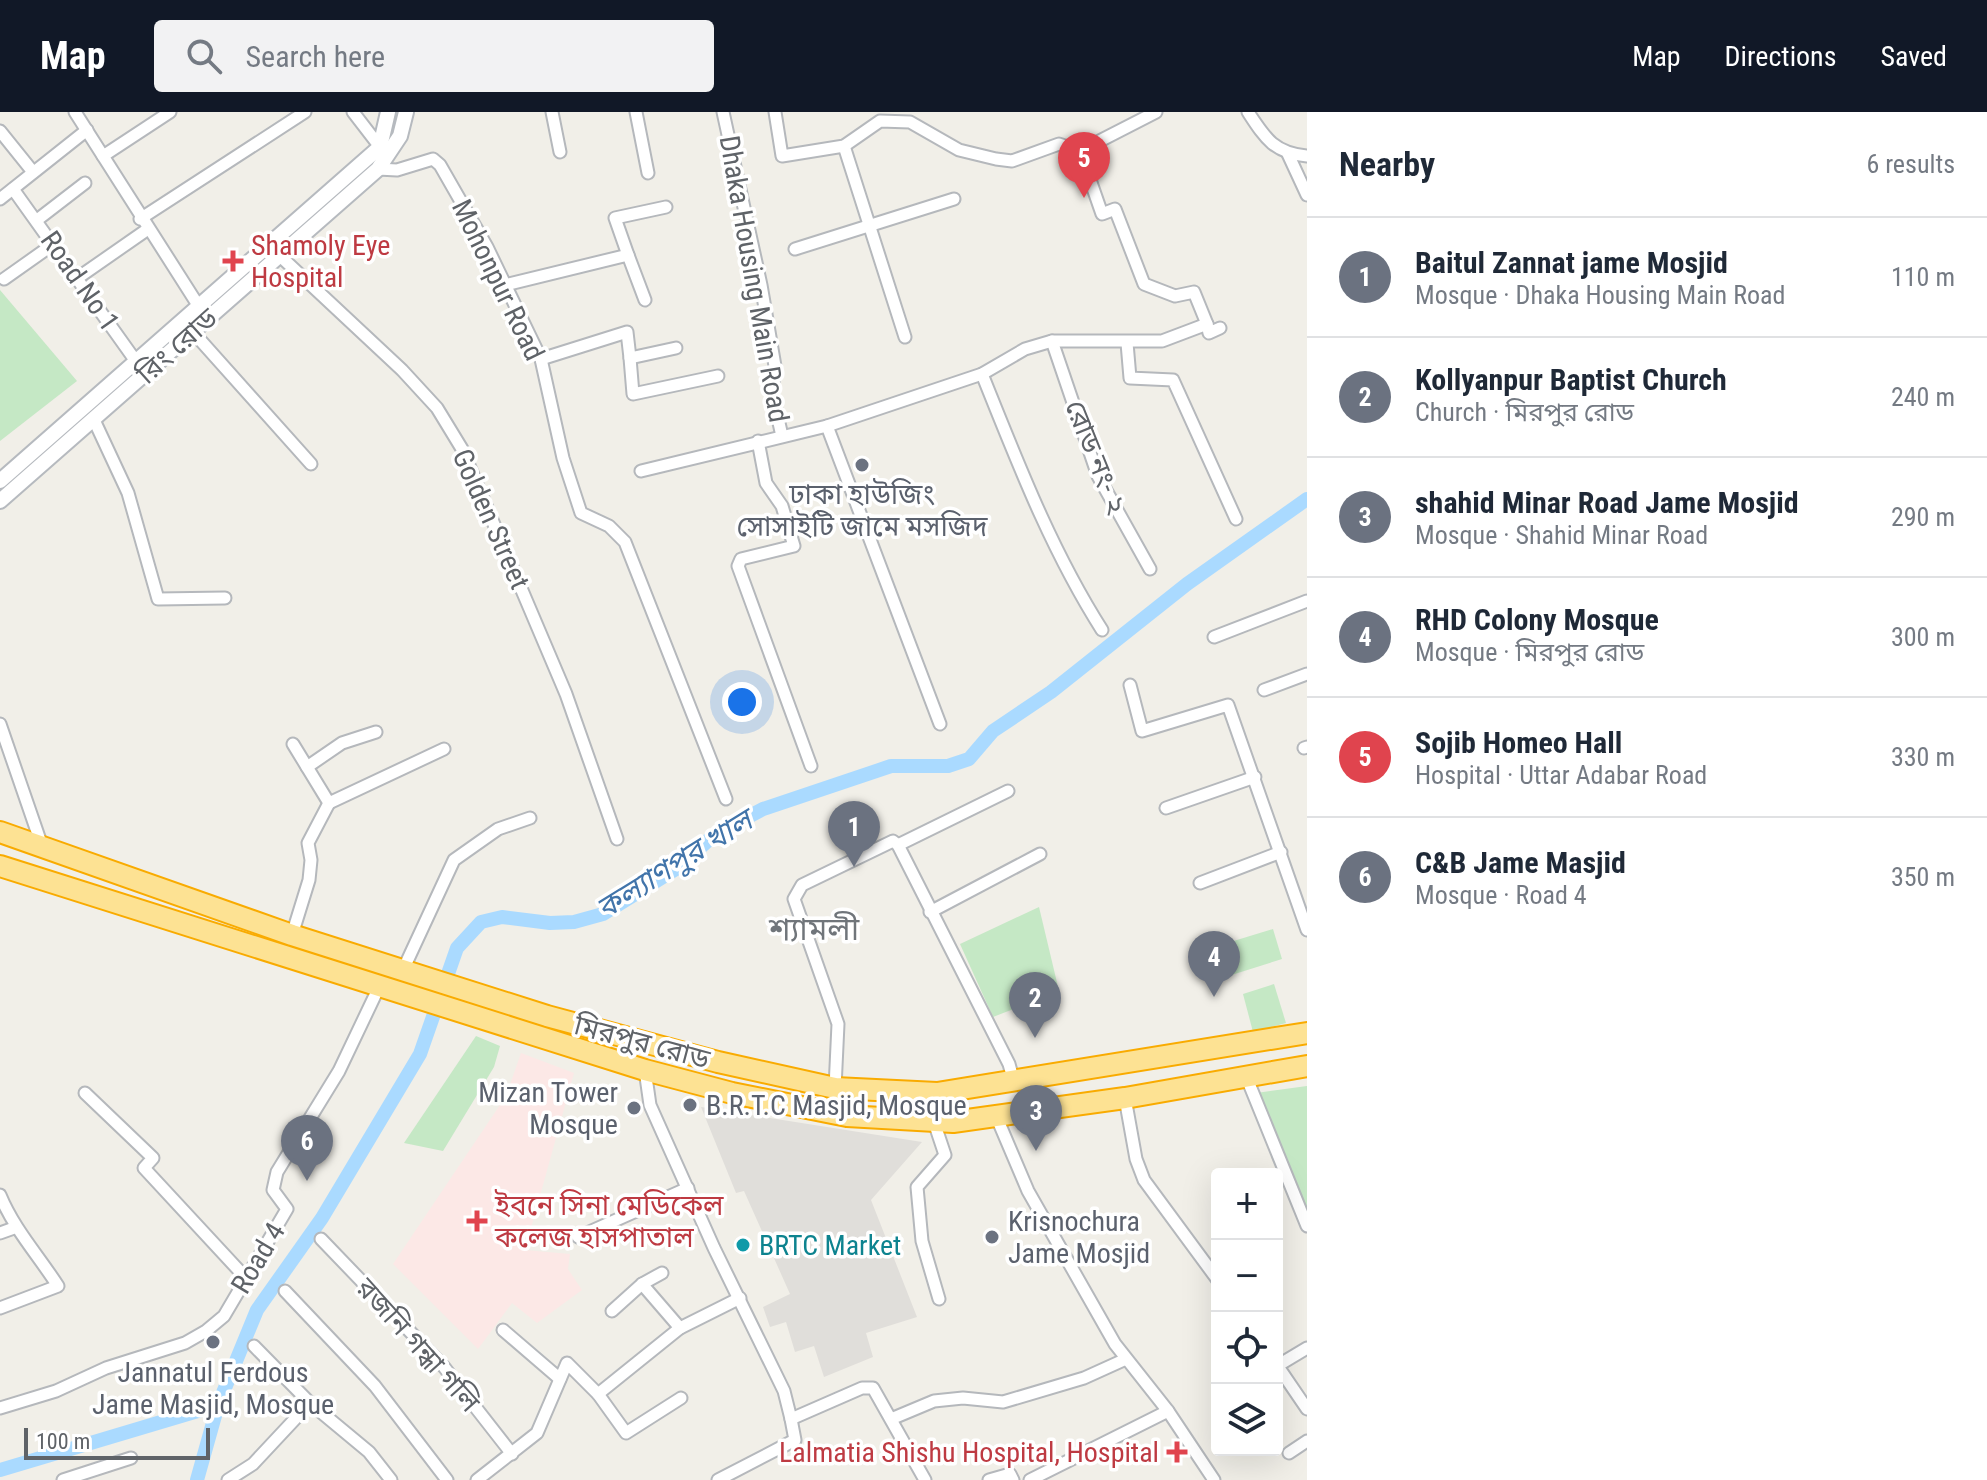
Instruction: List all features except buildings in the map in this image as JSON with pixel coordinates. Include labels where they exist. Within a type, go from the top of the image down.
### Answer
[{"type":"highway","name":"মিরপুর রোড","points":[[0,832],[292,935],[471,992],[718,1062],[835,1088],[937,1093],[1014,1083],[1307,1033]]},
{"type":"highway","points":[[55,886],[63,854]]},
{"type":"highway","name":"মিরপুর রোড","points":[[0,866],[55,886],[645,1070],[789,1106],[892,1121],[997,1118],[1307,1066]]},
{"type":"highway","points":[[92,897],[100,867]]},
{"type":"main road","points":[[380,147],[388,112]]},
{"type":"main road","name":"রিং রোড","points":[[0,501],[378,169],[400,136],[406,112]]},
{"type":"main road","name":"রিং রোড","points":[[0,481],[380,147]]},
{"type":"street","points":[[75,112],[198,305]]},
{"type":"street","points":[[103,156],[170,112]]},
{"type":"street","points":[[79,277],[144,224],[305,112]]},
{"type":"street","points":[[353,112],[380,147]]},
{"type":"street","points":[[552,112],[560,152]]},
{"type":"street","points":[[636,112],[648,173]]},
{"type":"street","points":[[775,112],[782,156],[844,146],[871,123],[880,121],[910,122],[959,150],[1012,161],[1059,144],[1080,151],[1156,112]]},
{"type":"street","points":[[1248,112],[1268,143],[1288,154],[1307,156]]},
{"type":"street","name":"Dhaka Housing Main Road","points":[[724,117],[761,285],[775,366],[772,392],[782,436]]},
{"type":"street","points":[[0,199],[87,130]]},
{"type":"street","points":[[0,131],[33,172]]},
{"type":"street","points":[[844,146],[866,224],[905,337]]},
{"type":"street","points":[[1080,151],[1102,214],[1115,209],[1144,284],[1175,296],[1194,292],[1209,333],[1220,328]]},
{"type":"street","points":[[1288,154],[1307,195]]},
{"type":"street","name":"Mohonpur Road","points":[[378,169],[397,170],[433,159],[440,165],[541,359],[563,458],[581,513],[609,526],[625,542],[726,799]]},
{"type":"street","points":[[37,220],[85,183]]},
{"type":"street","name":"Road No 1","points":[[13,189],[55,243],[145,374]]},
{"type":"street","points":[[795,249],[866,224],[954,199]]},
{"type":"street","points":[[645,300],[615,218],[666,207]]},
{"type":"street","points":[[4,279],[55,243]]},
{"type":"street","name":"Golden Street","points":[[279,255],[402,370],[437,408],[462,449],[566,694],[617,839]]},
{"type":"street","points":[[505,285],[628,255]]},
{"type":"street","points":[[641,471],[827,426],[982,374],[1025,349],[1052,341],[1162,341],[1207,324]]},
{"type":"street","points":[[193,332],[311,464]]},
{"type":"street","points":[[541,359],[627,332],[633,394],[718,376]]},
{"type":"street","name":"রোড নং- ২","points":[[1052,341],[1098,476],[1150,569]]},
{"type":"street","points":[[1127,343],[1130,378],[1173,380],[1236,519]]},
{"type":"street","points":[[630,358],[676,348]]},
{"type":"street","points":[[982,374],[1052,541],[1075,587],[1102,630]]},
{"type":"street","points":[[94,420],[128,493],[158,599],[225,598]]},
{"type":"street","name":"Dhaka Housing Main Road","points":[[827,426],[940,724]]},
{"type":"street","name":"Dhaka Housing Main Road","points":[[758,441],[766,483],[782,506],[794,546],[741,559],[738,566],[811,766]]},
{"type":"street","points":[[1214,637],[1307,601]]},
{"type":"street","points":[[1264,690],[1307,674]]},
{"type":"street","points":[[1130,685],[1142,731],[1228,705],[1307,930]]},
{"type":"street","points":[[0,724],[42,846]]},
{"type":"street","points":[[307,767],[342,743],[376,732]]},
{"type":"street","points":[[293,744],[329,803]]},
{"type":"street","points":[[292,935],[309,880],[311,860],[308,843],[329,803],[444,749]]},
{"type":"street","points":[[1166,808],[1255,777]]},
{"type":"street","points":[[898,845],[1008,791]]},
{"type":"street","points":[[410,972],[454,860],[498,829],[530,818]]},
{"type":"street","points":[[835,1088],[838,1024],[794,899],[802,885],[891,841],[898,845],[1009,1064],[1014,1083]]},
{"type":"street","points":[[1200,883],[1281,852]]},
{"type":"street","points":[[930,912],[1040,854]]},
{"type":"street","name":"Road 4","points":[[0,1408],[56,1391],[106,1368],[185,1343],[224,1316],[287,1209],[273,1190],[277,1172],[309,1126],[379,987]]},
{"type":"street","points":[[645,1070],[650,1105],[784,1391],[795,1440],[738,1476],[718,1480]]},
{"type":"street","points":[[1246,1076],[1307,1226]]},
{"type":"street","points":[[85,1093],[153,1158],[144,1168],[245,1277]]},
{"type":"street","points":[[1125,1098],[1136,1159],[1144,1180],[1211,1271]]},
{"type":"street","points":[[997,1118],[1028,1191],[1126,1359],[1168,1411],[1214,1480]]},
{"type":"street","points":[[934,1122],[945,1155],[917,1187],[922,1241],[939,1299]]},
{"type":"street","points":[[578,1237],[688,1188]]},
{"type":"street","points":[[0,1195],[14,1228],[33,1248],[58,1286],[0,1308]]},
{"type":"street","points":[[0,1233],[14,1228]]},
{"type":"street","name":"রজনি গন্ধা গলি","points":[[321,1239],[444,1367],[512,1454]]},
{"type":"street","points":[[612,1311],[642,1284],[662,1273]]},
{"type":"street","points":[[642,1284],[680,1328]]},
{"type":"street","points":[[285,1291],[375,1386],[447,1480]]},
{"type":"street","points":[[598,1394],[680,1328],[740,1298]]},
{"type":"street","points":[[503,1330],[560,1378]]},
{"type":"street","points":[[254,1346],[310,1403],[369,1452],[391,1480]]},
{"type":"street","points":[[1283,1362],[1307,1348]]},
{"type":"street","points":[[891,1419],[934,1401],[963,1398],[1003,1402],[1084,1378],[1126,1359]]},
{"type":"street","points":[[477,1480],[537,1433],[567,1363],[598,1394],[626,1433],[681,1398]]},
{"type":"street","points":[[1283,1374],[1307,1409]]},
{"type":"street","points":[[791,1419],[869,1386],[925,1480]]},
{"type":"street","points":[[228,1480],[253,1464],[310,1403]]},
{"type":"street","points":[[1030,1480],[1168,1411]]},
{"type":"street","points":[[1289,1453],[1307,1441]]},
{"type":"street","points":[[63,1480],[131,1458]]},
{"type":"street","points":[[989,1480],[1010,1474],[1013,1480]]},
{"type":"shaded area","name":"ইবনে সিনা মেডিকেল কলেজ হাসপাতাল","points":[[521,1053],[574,1073],[525,1250],[570,1254],[568,1269],[582,1290],[537,1323],[512,1303],[478,1349],[393,1264],[506,1096]]},
{"type":"shaded area","points":[[701,1107],[922,1142],[871,1200],[917,1317],[866,1333],[873,1357],[824,1377],[814,1346],[795,1352],[786,1322],[770,1327],[763,1307],[790,1294],[744,1191],[736,1193]]},
{"type":"green space","points":[[0,290],[77,381],[0,441]]},
{"type":"green space","points":[[1039,907],[1059,991],[993,1017],[960,944]]},
{"type":"green space","points":[[1273,929],[1282,959],[1222,978],[1214,947]]},
{"type":"green space","points":[[1274,984],[1286,1023],[1253,1032],[1243,994]]},
{"type":"green space","points":[[476,1036],[500,1046],[494,1067],[443,1151],[404,1143]]},
{"type":"green space","points":[[1307,1086],[1307,1214],[1256,1093]]},
{"type":"waterway","name":"কল্যাণপুর খাল","points":[[197,1480],[218,1405],[257,1310],[322,1218],[420,1054],[457,948],[481,922],[502,917],[550,923],[574,922],[603,914],[679,867],[714,835],[763,809],[891,766],[948,766],[969,759],[993,731],[1051,692],[1187,584],[1307,499]]},
{"type":"waterway","points":[[0,1470],[218,1405]]},
{"type":"place","name":"Sojib Homeo Hall","points":[[1084,198]]},
{"type":"place","name":"Shamoly Eye Hospital","points":[[233,261]]},
{"type":"place","name":"ঢাকা হাউজিং সোসাইটি জামে মসজিদ","points":[[862,465]]},
{"type":"place","name":"Baitul Zannat jame Mosjid","points":[[854,867]]},
{"type":"place","name":"RHD Colony Mosque","points":[[1214,997]]},
{"type":"place","name":"Kollyanpur Baptist Church","points":[[1035,1038]]},
{"type":"place","name":"B.R.T.C Masjid, Mosque","points":[[690,1105]]},
{"type":"place","name":"Mizan Tower Mosque","points":[[634,1108]]},
{"type":"place","name":"shahid Minar Road Jame Mosjid","points":[[1036,1151]]},
{"type":"place","name":"C&B Jame Masjid","points":[[307,1181]]},
{"type":"place","name":"ইবনে সিনা মেডিকেল কলেজ হাসপাতাল","points":[[477,1221]]},
{"type":"place","name":"Krisnochura Jame Mosjid","points":[[992,1237]]},
{"type":"place","name":"BRTC Market","points":[[743,1245]]},
{"type":"place","name":"Jannatul Ferdous Jame Masjid, Mosque","points":[[213,1342]]},
{"type":"place","name":"Lalmatia Shishu Hospital, Hospital","points":[[1177,1452]]},
{"type":"district","name":"শ্যামলী","points":[[814,929]]}]
